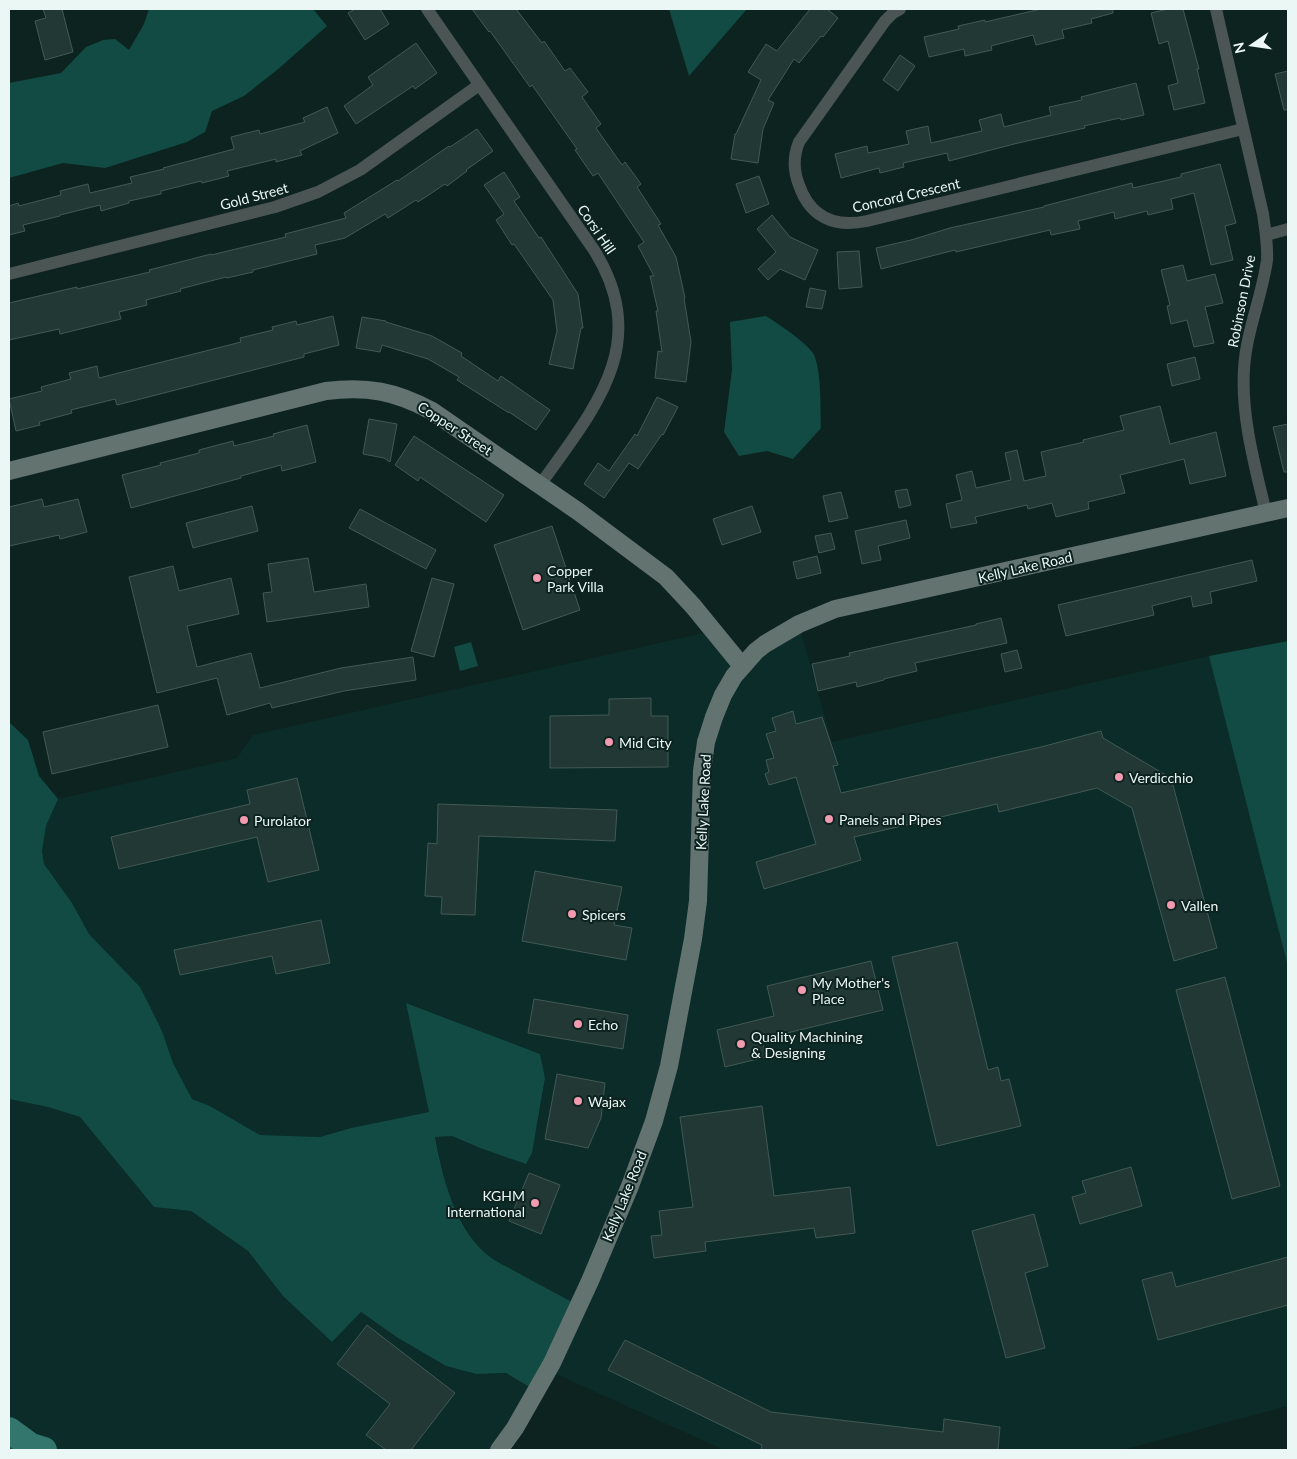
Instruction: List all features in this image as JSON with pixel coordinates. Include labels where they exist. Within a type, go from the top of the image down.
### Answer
[{"type":"street","name":"Corsi Hill","points":[[427,9],[594,250],[608,274],[616,301],[619,327],[618,342],[610,375],[594,406],[540,485]]},
{"type":"street","name":"Concord Crescent","points":[[900,9],[893,12],[885,21],[798,142],[794,166],[802,194],[813,210],[828,220],[850,223],[867,222],[1243,129]]},
{"type":"street","name":"Robinson Drive","points":[[1216,9],[1263,214],[1266,235],[1267,259],[1247,346],[1244,368],[1248,429],[1266,513]]},
{"type":"street","name":"Gold Street","points":[[9,274],[275,206],[318,192],[360,170],[479,84]]},
{"type":"street","points":[[1266,235],[1288,229]]},
{"type":"street","name":"Copper Street","points":[[9,471],[326,391],[366,389],[388,392],[432,410],[634,552],[666,577],[694,606],[742,666]]},
{"type":"street","name":"Kelly Lake Road","points":[[498,1450],[515,1428],[552,1364],[630,1186],[654,1121],[669,1066],[694,939],[698,901],[702,771],[706,742],[723,695],[742,666],[765,644],[799,624],[835,609],[1288,508]]},
{"type":"shaded area","points":[[149,9],[313,9],[327,26],[244,96],[212,111],[205,132],[187,142],[105,168],[63,163],[9,178],[9,83],[61,73],[86,47],[103,40],[115,39],[129,50],[144,24]]},
{"type":"shaded area","points":[[669,9],[747,9],[689,76]]},
{"type":"shaded area","points":[[766,316],[806,345],[817,362],[821,428],[793,459],[767,451],[739,456],[724,432],[732,370],[730,322]]},
{"type":"shaded area","points":[[799,625],[832,742],[1209,656],[1288,967],[1288,1406],[1122,1450],[724,1450],[547,1370],[577,1305],[497,1262],[484,1252],[471,1237],[448,1194],[435,1137],[452,1136],[480,1148],[526,1163],[538,1123],[545,1078],[540,1054],[407,1003],[429,1112],[351,1128],[320,1137],[260,1135],[210,1106],[192,1099],[173,1063],[162,1031],[109,955],[89,934],[72,903],[44,864],[42,851],[46,826],[58,799],[237,758],[253,735],[712,631],[742,668]]},
{"type":"shaded area","points":[[1288,641],[1288,967],[1209,656]]},
{"type":"shaded area","points":[[471,642],[478,666],[460,671],[454,647]]},
{"type":"shaded area","points":[[9,722],[28,740],[39,776],[58,799],[46,826],[42,851],[44,864],[72,903],[89,934],[140,987],[162,1031],[173,1063],[192,1099],[210,1106],[260,1135],[320,1137],[351,1128],[429,1112],[406,1003],[540,1054],[545,1078],[532,1153],[526,1164],[452,1136],[435,1137],[451,1199],[464,1227],[473,1240],[497,1262],[578,1305],[536,1391],[506,1373],[476,1374],[446,1366],[398,1338],[361,1312],[332,1342],[283,1296],[248,1251],[191,1211],[154,1207],[80,1117],[48,1107],[9,1099]]},
{"type":"shaded area","points":[[9,1099],[48,1107],[80,1117],[154,1207],[191,1211],[248,1251],[283,1296],[332,1342],[361,1312],[398,1338],[446,1366],[475,1374],[506,1373],[536,1391],[497,1450],[41,1450],[30,1447],[9,1431]]},
{"type":"shaded area","points":[[9,1431],[30,1447],[41,1450],[9,1450]]},
{"type":"building","points":[[43,9],[62,9],[73,52],[45,60],[35,21],[46,18]]},
{"type":"building","points":[[355,9],[380,9],[389,24],[365,40],[348,13]]},
{"type":"building","points":[[472,9],[516,9],[542,43],[544,41],[565,71],[570,68],[588,92],[582,97],[601,124],[596,128],[622,165],[625,162],[641,184],[637,187],[661,224],[658,225],[676,257],[685,298],[691,342],[686,382],[655,378],[658,351],[662,352],[656,311],[658,311],[650,276],[654,276],[638,246],[644,242],[598,173],[593,176],[575,150],[577,149],[532,85],[530,87]]},
{"type":"building","points":[[810,9],[827,9],[838,18],[799,63],[794,59],[768,100],[774,103],[763,129],[758,163],[731,159],[735,134],[761,80],[748,72],[766,44],[777,51]]},
{"type":"building","points":[[1041,9],[1113,9],[1113,13],[1091,19],[1092,23],[1062,30],[1064,38],[1036,45],[1033,35],[991,46],[992,50],[965,56],[964,49],[929,57],[924,37],[959,29],[958,26]]},
{"type":"building","points":[[1168,9],[1183,9],[1199,69],[1197,69],[1205,103],[1174,110],[1168,86],[1178,83],[1168,41],[1159,44],[1151,13]]},
{"type":"building","points":[[416,43],[437,73],[415,89],[413,86],[356,124],[344,106],[373,85],[368,77]]},
{"type":"building","points":[[900,55],[915,66],[898,91],[883,80]]},
{"type":"building","points":[[1288,71],[1288,110],[1284,110],[1275,74]]},
{"type":"building","points":[[1136,83],[1144,115],[1084,126],[1085,128],[949,161],[947,153],[903,163],[904,167],[880,173],[879,168],[841,178],[835,154],[867,146],[868,153],[909,144],[906,131],[928,126],[931,143],[982,131],[979,120],[1001,114],[1004,127],[1051,115],[1049,107],[1082,100],[1081,97]]},
{"type":"building","points":[[327,107],[338,133],[300,151],[302,155],[276,162],[276,159],[227,171],[229,176],[161,191],[161,194],[129,201],[129,203],[101,211],[100,205],[23,225],[25,231],[9,235],[9,206],[18,203],[19,206],[61,195],[60,191],[88,184],[90,193],[132,183],[130,177],[234,149],[231,137],[259,130],[260,134],[305,122],[303,118]]},
{"type":"building","points":[[477,129],[493,151],[447,186],[445,184],[418,202],[416,200],[388,218],[385,214],[345,238],[315,245],[317,254],[253,270],[253,272],[180,289],[181,291],[146,300],[147,305],[119,312],[121,319],[60,334],[59,329],[9,340],[9,303],[150,272],[149,270],[286,237],[285,234],[346,218],[344,213],[398,181]]},
{"type":"building","points":[[1220,164],[1236,223],[1225,226],[1233,260],[1211,265],[1194,193],[1171,199],[1173,209],[1148,215],[1147,211],[1115,219],[1114,212],[1078,221],[1080,229],[1051,235],[1050,230],[956,252],[955,250],[881,269],[876,248],[950,228],[1044,207],[1132,183],[1133,188],[1181,177],[1181,174]]},
{"type":"building","points":[[504,172],[520,197],[514,201],[539,238],[541,237],[578,294],[583,328],[581,328],[573,369],[549,364],[557,331],[553,300],[496,220],[504,214],[484,185]]},
{"type":"building","points":[[759,176],[769,204],[746,213],[736,184]]},
{"type":"building","points":[[772,215],[790,237],[818,250],[805,280],[780,269],[768,280],[758,269],[776,252],[757,229]]},
{"type":"building","points":[[859,251],[862,287],[839,289],[837,252]]},
{"type":"building","points":[[1183,265],[1187,281],[1215,274],[1223,303],[1205,307],[1214,343],[1194,347],[1187,320],[1171,324],[1167,306],[1170,305],[1161,270]]},
{"type":"building","points":[[810,288],[826,291],[822,309],[806,307]]},
{"type":"building","points":[[333,316],[339,345],[304,354],[304,357],[117,405],[115,399],[71,410],[72,413],[39,422],[40,425],[16,431],[9,399],[42,391],[41,387],[71,379],[69,373],[97,366],[99,378],[241,342],[240,338],[273,330],[272,327],[296,321],[297,325]]},
{"type":"building","points":[[362,317],[386,321],[432,336],[462,353],[461,356],[498,381],[501,376],[550,410],[536,430],[457,380],[459,377],[428,359],[382,345],[380,352],[356,348]]},
{"type":"building","points":[[1195,357],[1200,379],[1172,386],[1167,364]]},
{"type":"building","points":[[657,397],[678,407],[663,435],[638,469],[629,463],[604,498],[584,484],[598,463],[609,471],[635,434],[637,436]]},
{"type":"building","points":[[1160,406],[1170,444],[1216,432],[1226,476],[1190,484],[1184,459],[1120,475],[1125,493],[1088,502],[1089,509],[1056,517],[1052,503],[1028,509],[1027,505],[975,517],[977,523],[951,528],[946,504],[962,500],[956,475],[972,471],[976,488],[1011,480],[1005,453],[1017,450],[1024,481],[1046,476],[1041,452],[1124,430],[1120,416]]},
{"type":"building","points":[[369,419],[397,424],[390,462],[384,458],[363,454]]},
{"type":"building","points":[[1288,424],[1288,472],[1284,472],[1273,427]]},
{"type":"building","points":[[307,425],[316,462],[282,471],[281,465],[131,508],[122,475],[199,453],[199,450],[233,441],[234,446]]},
{"type":"building","points":[[414,436],[504,495],[486,522],[420,477],[418,481],[395,465]]},
{"type":"building","points":[[907,489],[911,505],[899,508],[895,491]]},
{"type":"building","points":[[841,492],[848,518],[829,522],[823,496]]},
{"type":"building","points":[[42,499],[44,507],[78,499],[87,532],[60,539],[59,535],[9,546],[9,507]]},
{"type":"building","points":[[252,506],[258,531],[193,548],[186,523]]},
{"type":"building","points":[[752,506],[761,532],[722,545],[713,519]]},
{"type":"building","points":[[360,509],[436,550],[426,569],[349,528]]},
{"type":"building","points":[[906,520],[910,538],[878,546],[881,560],[862,564],[855,531]]},
{"type":"building","name":"Copper Park Villa","points":[[552,526],[580,610],[523,630],[494,545]]},
{"type":"building","points":[[831,533],[835,549],[819,553],[815,536]]},
{"type":"building","points":[[817,556],[821,573],[797,579],[793,562]]},
{"type":"building","points":[[308,558],[314,592],[366,584],[369,607],[267,622],[263,593],[272,592],[268,564]]},
{"type":"building","points":[[1252,560],[1257,581],[1210,592],[1212,603],[1193,607],[1191,596],[1152,606],[1154,615],[1066,636],[1058,605]]},
{"type":"building","points":[[173,566],[179,591],[231,578],[239,614],[187,626],[197,667],[251,653],[260,688],[341,668],[413,657],[416,680],[344,691],[272,708],[270,703],[227,715],[217,678],[157,693],[129,577]]},
{"type":"building","points":[[432,578],[454,584],[434,657],[411,651]]},
{"type":"building","points":[[1001,618],[1007,643],[915,663],[917,671],[857,687],[856,682],[818,691],[812,664],[850,656],[849,653]]},
{"type":"building","points":[[1017,650],[1022,668],[1005,672],[1001,654]]},
{"type":"building","name":"Mid City","points":[[651,698],[651,716],[668,716],[668,767],[550,768],[550,716],[609,715],[609,699]]},
{"type":"building","points":[[158,705],[168,747],[52,774],[43,732]]},
{"type":"building","points":[[793,711],[796,724],[822,717],[838,765],[833,766],[841,793],[1041,747],[1101,731],[1103,738],[1171,778],[1217,948],[1174,961],[1132,808],[1097,788],[999,812],[997,804],[854,837],[861,860],[764,889],[756,862],[816,844],[796,777],[769,785],[765,774],[769,772],[766,760],[774,758],[766,734],[776,731],[772,718]]},
{"type":"building","name":"Purolator","points":[[297,778],[319,870],[268,882],[257,837],[119,869],[111,837],[250,804],[247,790]]},
{"type":"building","points":[[438,804],[617,810],[615,841],[479,836],[475,915],[441,914],[442,897],[425,896],[428,843],[437,844]]},
{"type":"building","name":"Spicers","points":[[535,871],[622,887],[614,925],[632,928],[626,960],[522,941]]},
{"type":"building","points":[[321,920],[330,963],[276,974],[272,956],[180,975],[174,950]]},
{"type":"building","points":[[957,942],[988,1070],[998,1067],[1001,1081],[1009,1079],[1021,1126],[937,1146],[892,957]]},
{"type":"building","points":[[871,961],[883,1010],[762,1039],[766,1057],[725,1067],[717,1030],[774,1016],[767,986]]},
{"type":"building","points":[[1225,977],[1280,1186],[1232,1199],[1176,990]]},
{"type":"building","name":"Echo","points":[[534,999],[628,1015],[623,1049],[528,1033]]},
{"type":"building","name":"Wajax","points":[[557,1074],[605,1083],[601,1118],[588,1148],[545,1139]]},
{"type":"building","points":[[762,1106],[774,1196],[850,1187],[855,1233],[816,1238],[814,1228],[705,1242],[706,1251],[654,1258],[651,1236],[662,1235],[659,1211],[693,1207],[680,1117]]},
{"type":"building","points":[[1131,1167],[1142,1206],[1080,1224],[1072,1197],[1086,1193],[1082,1181]]},
{"type":"building","name":"KGHM International","points":[[529,1173],[560,1185],[541,1234],[509,1221]]},
{"type":"building","points":[[1034,1214],[1048,1266],[1025,1273],[1045,1348],[1006,1358],[972,1231]]},
{"type":"building","points":[[1288,1257],[1288,1305],[1158,1340],[1142,1280],[1172,1272],[1176,1287]]},
{"type":"building","points":[[367,1325],[455,1393],[411,1450],[386,1450],[366,1435],[390,1404],[337,1364]]},
{"type":"building","points":[[625,1340],[771,1412],[943,1432],[944,1419],[1000,1427],[998,1450],[761,1450],[762,1445],[608,1370]]},
{"type":"waterway","points":[[9,1430],[31,1446],[44,1450]]},
{"type":"place","name":"Copper Park Villa","points":[[537,578]]},
{"type":"place","name":"Mid City","points":[[609,742]]},
{"type":"place","name":"Verdicchio","points":[[1119,777]]},
{"type":"place","name":"Panels and Pipes","points":[[829,819]]},
{"type":"place","name":"Purolator","points":[[244,820]]},
{"type":"place","name":"Vallen","points":[[1171,905]]},
{"type":"place","name":"Spicers","points":[[572,914]]},
{"type":"place","name":"My Mother's Place","points":[[802,990]]},
{"type":"place","name":"Echo","points":[[578,1024]]},
{"type":"place","name":"Quality Machining & Designing","points":[[741,1044]]},
{"type":"place","name":"Wajax","points":[[578,1101]]},
{"type":"place","name":"KGHM International","points":[[535,1203]]}]
